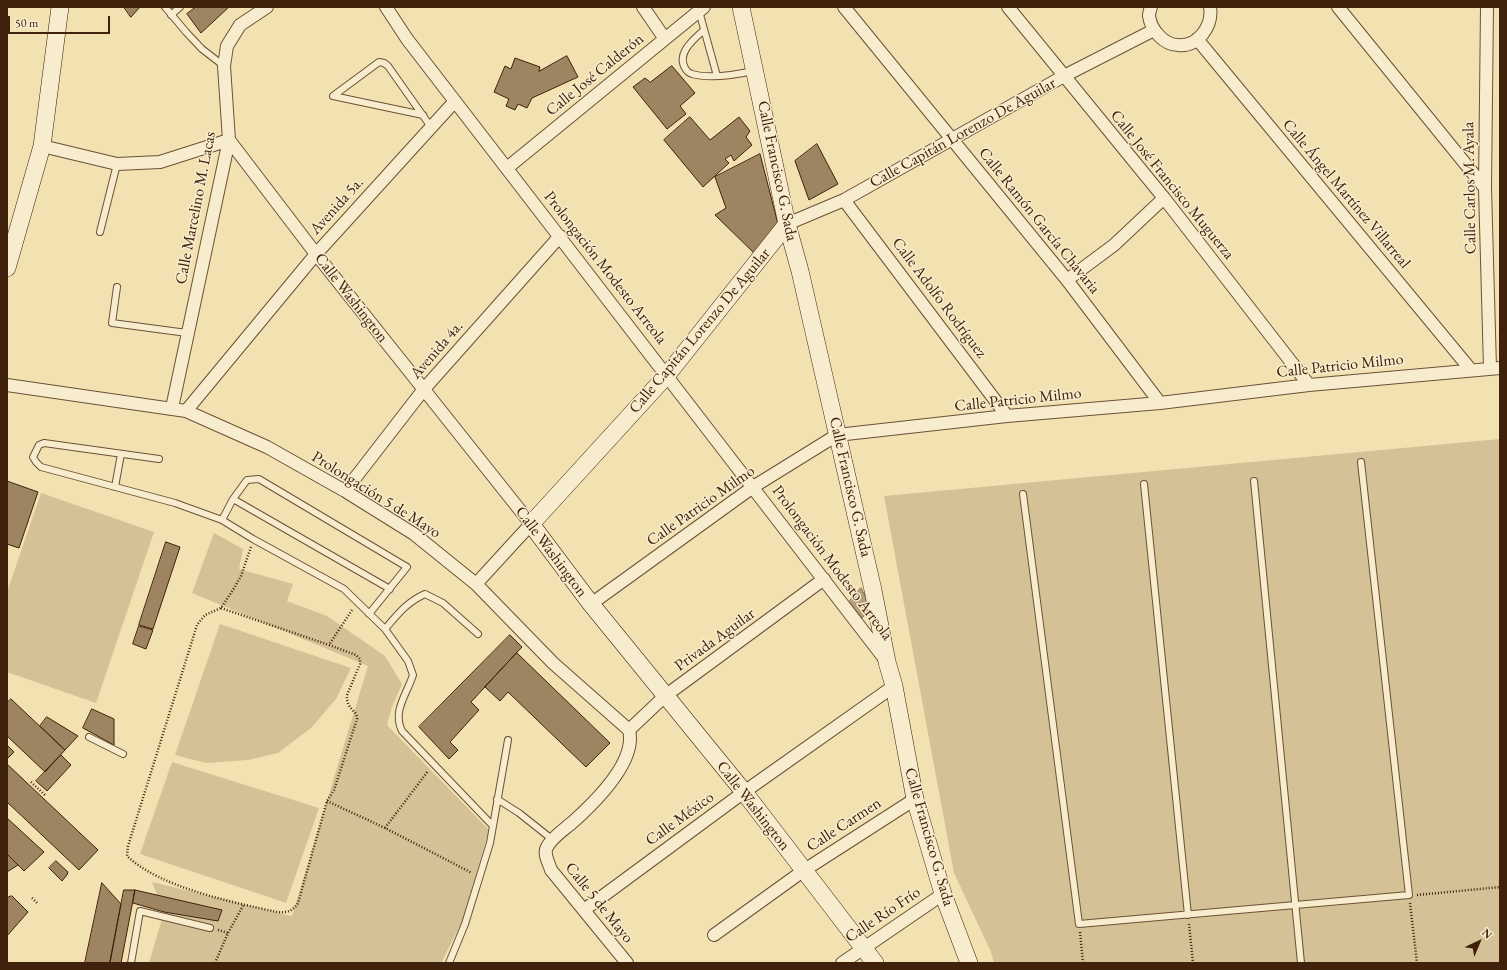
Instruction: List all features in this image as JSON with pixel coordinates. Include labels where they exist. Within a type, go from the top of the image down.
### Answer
[{"type":"street","points":[[7,268],[42,146],[60,7]]},
{"type":"street","name":"Calle Marcelino M. Lacas","points":[[172,408],[229,140],[224,66],[227,46],[240,25],[268,7]]},
{"type":"street","name":"Prolongación Modesto Arreola","points":[[386,7],[407,39],[887,662]]},
{"type":"street","points":[[643,7],[665,39]]},
{"type":"street","name":"Calle Francisco G. Sada","points":[[741,7],[788,224],[873,590],[887,662],[894,686],[915,799],[943,894],[969,963]]},
{"type":"street","name":"Calle Ramón García Chavaria","points":[[844,7],[1067,280],[1160,403]]},
{"type":"street","name":"Calle José Francisco Muguerza","points":[[1008,7],[1164,198],[1309,385]]},
{"type":"street","points":[[1151,7],[1149,16],[1154,30],[1165,41],[1178,46],[1190,44],[1204,32],[1209,24],[1211,14],[1210,7]]},
{"type":"street","points":[[1338,7],[1485,188]]},
{"type":"street","name":"Calle Carlos M. Ayala","points":[[1486,7],[1485,188],[1495,368]]},
{"type":"street","name":"Calle José Calderón","points":[[507,168],[702,9]]},
{"type":"street","name":"Calle Capitán Lorenzo De Aguilar","points":[[476,584],[667,375],[788,224],[844,200],[1064,76],[1154,30]]},
{"type":"street","name":"Calle Ángel Martínez Villarreal","points":[[1197,39],[1471,370]]},
{"type":"street","name":"Avenida 5a.","points":[[186,411],[316,254],[455,101]]},
{"type":"street","points":[[42,146],[117,164],[160,162],[229,140]]},
{"type":"street","name":"Calle Washington","points":[[229,140],[316,254],[531,524],[591,604],[744,792],[803,871],[875,963]]},
{"type":"street","points":[[1067,280],[1114,245],[1164,198]]},
{"type":"street","name":"Calle Adolfo Rodríguez","points":[[844,200],[1007,416]]},
{"type":"street","name":"Avenida 4a.","points":[[345,492],[424,389],[560,236]]},
{"type":"street","points":[[765,253],[775,253],[785,256],[794,262],[800,271]]},
{"type":"street","name":"Calle Patricio Milmo","points":[[591,604],[753,487],[837,435],[1007,416],[1160,403],[1309,385],[1495,368]]},
{"type":"street","name":"Prolongación 5 de Mayo","points":[[7,385],[186,411],[267,447],[414,534],[476,584],[553,663],[629,730]]},
{"type":"street","name":"Privada Aguilar","points":[[629,730],[665,696],[824,579]]},
{"type":"street","name":"Calle México","points":[[584,910],[744,792],[894,686]]},
{"type":"street","points":[[553,840],[590,806],[620,769],[628,751],[630,737],[629,730]]},
{"type":"street","name":"Calle Carmen","points":[[714,935],[803,871],[915,799]]},
{"type":"street","name":"Calle 5 de Mayo","points":[[553,840],[547,847],[546,851],[546,858],[551,870],[627,963]]},
{"type":"street","name":"Calle Río Frío","points":[[842,963],[943,894]]},
{"type":"lane","points":[[165,7],[202,48],[224,66]]},
{"type":"lane","points":[[171,15],[180,7]]},
{"type":"lane","points":[[702,9],[704,30],[717,76]]},
{"type":"lane","points":[[704,30],[690,43],[684,54],[683,64],[685,69],[690,74],[717,76],[755,70]]},
{"type":"lane","points":[[423,115],[332,96],[379,62],[384,63],[388,66],[423,115],[431,127]]},
{"type":"lane","points":[[100,232],[117,164]]},
{"type":"lane","points":[[117,287],[112,323],[187,333]]},
{"type":"lane","points":[[158,459],[44,443],[39,445],[33,458],[41,467],[175,503],[222,520],[253,539],[344,589],[385,629],[408,661],[413,675],[398,713],[398,723],[402,731],[492,826]]},
{"type":"lane","points":[[115,487],[121,454]]},
{"type":"lane","points":[[1023,494],[1079,924],[1409,896],[1361,462]]},
{"type":"lane","points":[[222,520],[247,480],[253,478],[258,479],[407,567],[369,614]]},
{"type":"lane","points":[[1254,481],[1301,963]]},
{"type":"lane","points":[[1144,484],[1188,915]]},
{"type":"lane","points":[[234,499],[390,588]]},
{"type":"lane","points":[[385,629],[404,607],[414,599],[426,594],[443,603],[478,634]]},
{"type":"lane","points":[[89,737],[123,754]]},
{"type":"lane","points":[[449,963],[465,924],[490,844],[508,740]]},
{"type":"lane","points":[[497,799],[524,817],[553,840]]},
{"type":"lane","points":[[131,963],[140,911],[210,928]]},
{"type":"path","points":[[221,608],[329,645],[356,655],[360,659],[360,664],[347,695],[348,705],[356,714],[358,719],[334,790],[327,801],[298,903],[295,908],[289,912],[244,904],[190,890],[158,876],[133,862],[127,856],[128,846],[197,625],[206,615],[221,608],[241,576],[253,539]]},
{"type":"path","points":[[329,645],[358,603]]},
{"type":"path","points":[[385,828],[433,764]]},
{"type":"path","points":[[31,782],[46,796]]},
{"type":"path","points":[[327,801],[385,828],[480,877]]},
{"type":"path","points":[[1417,963],[1409,896],[1500,887]]},
{"type":"path","points":[[32,898],[37,903]]},
{"type":"path","points":[[215,963],[228,933],[244,904]]},
{"type":"path","points":[[1188,915],[1193,963]]},
{"type":"path","points":[[1079,924],[1083,963]]},
{"type":"shaded area","points":[[1500,439],[1500,963],[994,963],[991,952],[954,873],[884,496]]},
{"type":"shaded area","points":[[41,493],[154,532],[96,703],[7,672],[7,592]]},
{"type":"shaded area","points":[[214,533],[243,549],[239,569],[293,584],[287,601],[327,616],[385,656],[402,684],[392,707],[387,725],[489,830],[462,922],[441,963],[149,963],[164,912],[152,882],[292,916],[368,666],[192,593]]},
{"type":"shaded area","points":[[861,588],[871,607],[862,618],[849,602]]},
{"type":"shaded area","points":[[220,624],[351,668],[336,699],[312,727],[278,753],[248,760],[206,763],[175,755]]},
{"type":"shaded area","points":[[172,762],[319,808],[286,903],[140,854]]},
{"type":"building","points":[[124,7],[140,7],[131,17]]},
{"type":"building","points":[[196,7],[229,7],[201,33],[187,14]]},
{"type":"building","points":[[567,56],[578,77],[532,98],[527,108],[518,104],[515,110],[506,106],[509,99],[494,92],[505,66],[511,69],[515,58],[540,67],[539,71]]},
{"type":"building","points":[[672,66],[695,93],[680,106],[686,114],[667,129],[633,87],[645,78],[650,82]]},
{"type":"building","points":[[690,117],[710,140],[739,117],[750,131],[746,137],[752,145],[734,161],[731,155],[725,159],[729,163],[703,187],[664,140]]},
{"type":"building","points":[[817,144],[838,184],[809,200],[795,161]]},
{"type":"building","points":[[760,154],[779,228],[756,255],[715,215],[726,208],[715,177]]},
{"type":"building","points":[[7,481],[38,492],[19,548],[7,544]]},
{"type":"building","points":[[166,542],[180,547],[153,629],[139,625]]},
{"type":"building","points":[[139,626],[153,630],[146,649],[133,644]]},
{"type":"building","points":[[510,635],[522,647],[471,702],[479,710],[450,742],[458,750],[449,759],[419,727]]},
{"type":"building","points":[[517,653],[610,743],[586,767],[508,692],[500,701],[485,687]]},
{"type":"building","points":[[11,699],[65,750],[45,772],[7,736],[7,703]]},
{"type":"building","points":[[92,709],[114,719],[114,745],[83,728]]},
{"type":"building","points":[[47,717],[78,736],[65,750],[40,726]]},
{"type":"building","points":[[7,745],[14,752],[7,759]]},
{"type":"building","points":[[61,755],[71,765],[47,791],[36,781]]},
{"type":"building","points":[[7,764],[98,850],[79,870],[7,802]]},
{"type":"building","points":[[7,818],[44,852],[24,871],[7,854]]},
{"type":"building","points":[[7,854],[18,865],[7,872]]},
{"type":"building","points":[[56,861],[68,872],[62,881],[49,868]]},
{"type":"building","points":[[102,883],[121,904],[110,963],[85,963]]},
{"type":"building","points":[[124,890],[135,890],[121,963],[110,963]]},
{"type":"building","points":[[135,890],[222,910],[218,921],[164,912],[133,903]]},
{"type":"building","points":[[12,896],[28,912],[7,936],[7,898]]}]
